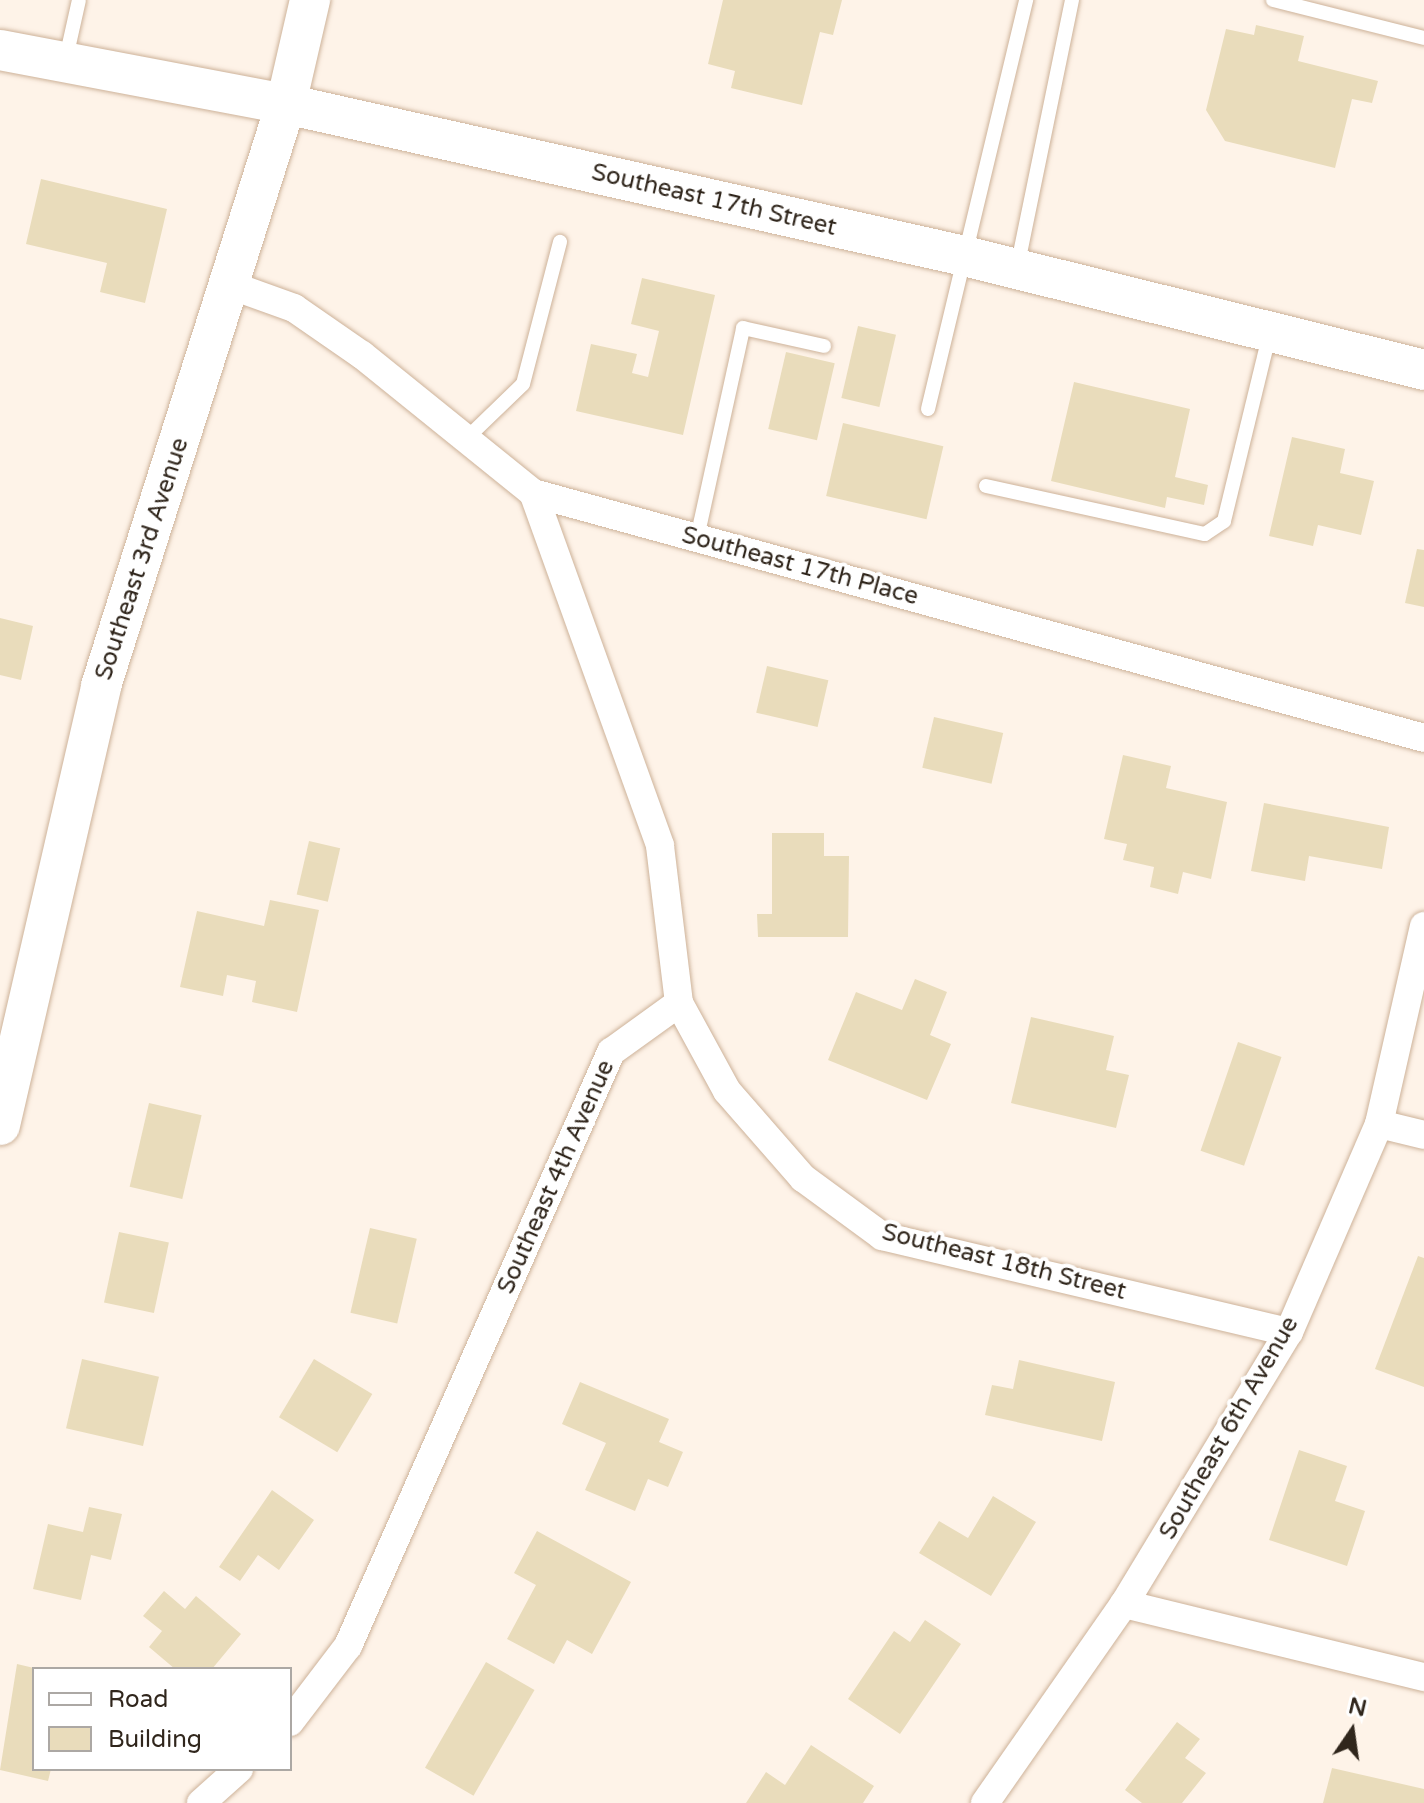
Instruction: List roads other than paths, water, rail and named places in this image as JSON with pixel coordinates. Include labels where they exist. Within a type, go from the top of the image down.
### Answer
[{"type":"main road","name":"Southeast 3rd Avenue","points":[[0,1125],[101,686],[286,104],[310,0]]},
{"type":"main road","name":"Southeast 17th Street","points":[[0,50],[286,104],[960,255],[1424,370]]},
{"type":"street","name":"Southeast 17th Place","points":[[230,285],[294,308],[533,493],[1424,738]]},
{"type":"street","points":[[533,493],[660,845],[679,1003]]},
{"type":"street","name":"Southeast 6th Avenue","points":[[985,1803],[1124,1604],[1289,1332],[1379,1124],[1424,926]]},
{"type":"street","name":"Southeast 18th Street","points":[[679,1003],[727,1091],[803,1178],[882,1236],[1289,1332]]},
{"type":"street","name":"Southeast 4th Avenue","points":[[292,1719],[348,1646],[611,1052],[679,1003]]},
{"type":"street","points":[[1379,1124],[1424,1135]]},
{"type":"street","points":[[1124,1604],[1424,1677]]},
{"type":"street","points":[[201,1803],[237,1771]]},
{"type":"lane","points":[[66,62],[79,0]]},
{"type":"lane","points":[[928,409],[960,255],[1026,0]]},
{"type":"lane","points":[[1017,269],[1072,0]]},
{"type":"lane","points":[[1273,0],[1424,38]]},
{"type":"lane","points":[[466,439],[523,384],[560,242]]},
{"type":"lane","points":[[697,538],[743,328],[824,346]]},
{"type":"lane","points":[[986,486],[1205,534],[1224,521],[1270,331]]}]
